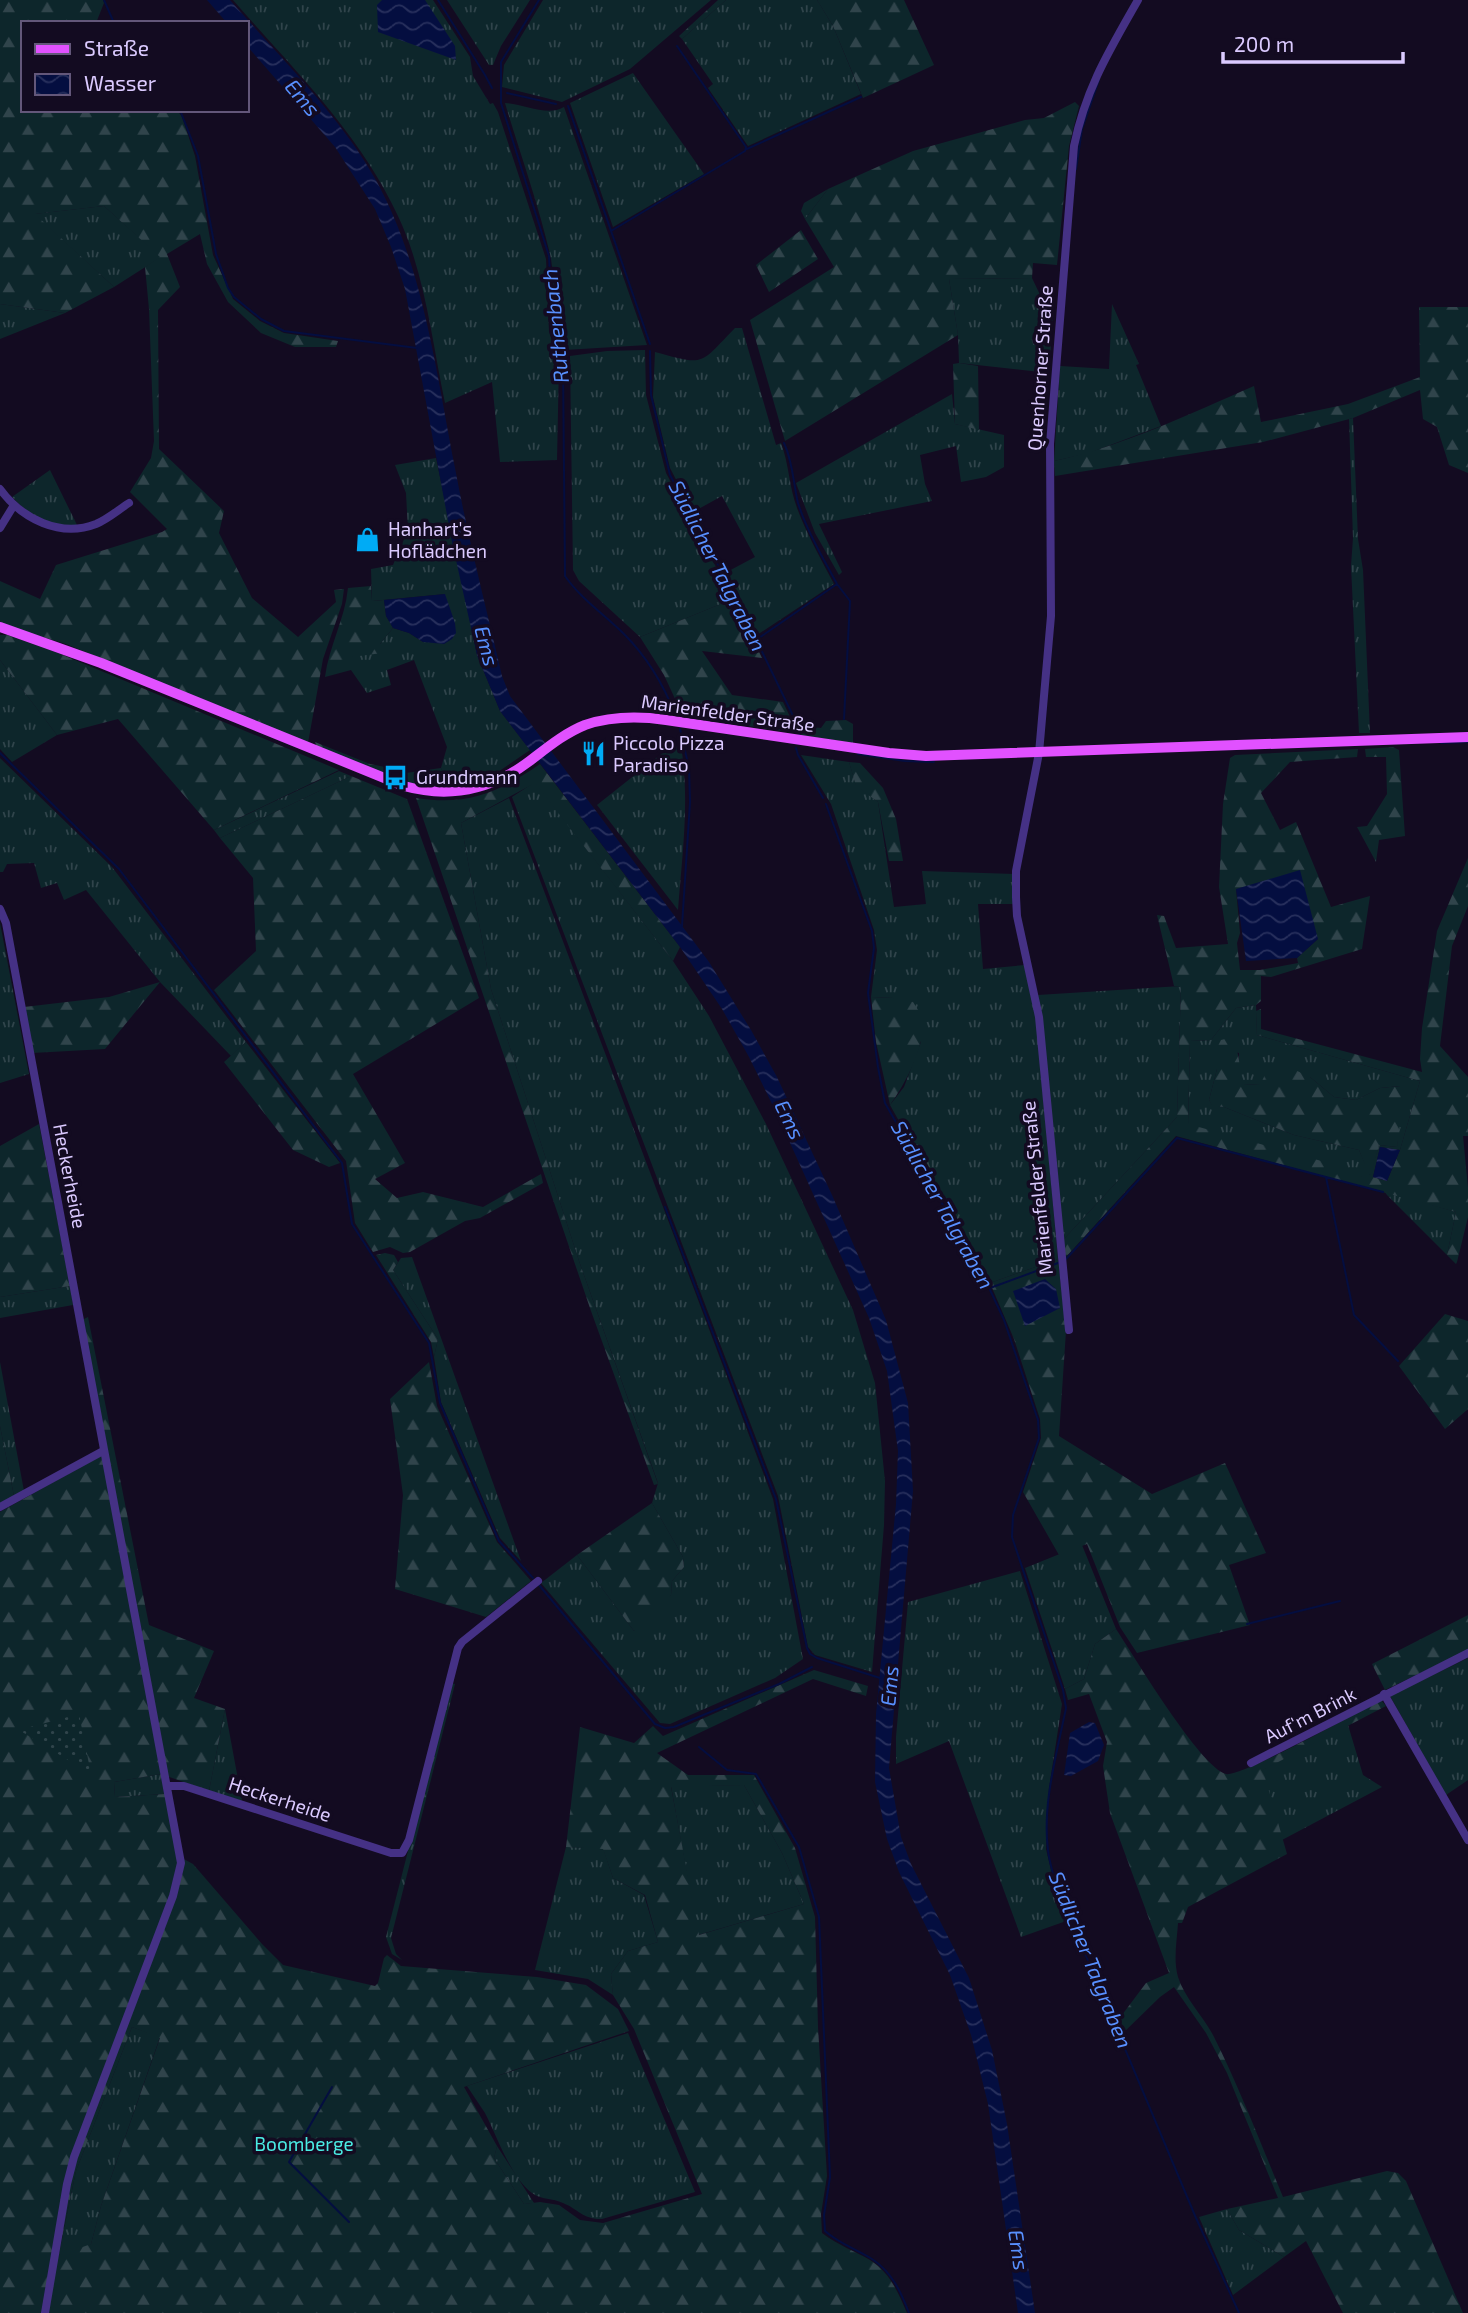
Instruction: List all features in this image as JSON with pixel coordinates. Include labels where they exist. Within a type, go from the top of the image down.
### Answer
[{"type":"main road","name":"Marienfelder Straße","points":[[0,627],[101,663],[404,786],[438,793],[468,791],[491,785],[553,743],[584,726],[619,718],[645,717],[906,755],[1040,753],[1468,737]]},
{"type":"street","name":"Quenhorner Straße","points":[[1040,753],[1051,616],[1049,444],[1074,146],[1096,73],[1138,0]]},
{"type":"street","points":[[0,489],[14,505],[47,526],[72,528],[95,524],[129,503]]},
{"type":"street","points":[[0,528],[14,505]]},
{"type":"street","name":"Marienfelder Straße","points":[[1040,753],[1016,871],[1016,897],[1017,916],[1038,1017],[1069,1330]]},
{"type":"street","name":"Heckerheide","points":[[0,909],[6,923],[168,1786],[184,1786],[391,1853],[402,1853],[409,1840],[458,1648],[538,1581]]},
{"type":"street","points":[[0,1507],[103,1451]]},
{"type":"street","name":"Auf'm Brink","points":[[1251,1763],[1468,1653]]},
{"type":"street","name":"Auf'm Brink","points":[[1384,1694],[1468,1840]]},
{"type":"street","points":[[45,2313],[74,2157],[181,1869],[168,1786]]},
{"type":"green space","points":[[0,0],[103,0],[97,21],[21,21],[21,112],[178,112],[195,156],[213,255],[233,299],[260,321],[284,333],[338,341],[336,347],[295,347],[261,333],[228,302],[207,264],[200,234],[167,254],[180,287],[158,310],[159,449],[224,511],[219,533],[252,598],[298,637],[336,602],[334,590],[344,589],[342,604],[323,659],[308,743],[66,644],[0,624],[0,581],[40,599],[56,565],[167,529],[130,492],[151,458],[154,441],[145,267],[160,257],[104,206],[35,214],[114,287],[65,313],[0,304]]},
{"type":"green space","points":[[233,0],[433,0],[470,57],[473,76],[498,112],[546,259],[549,332],[559,361],[557,460],[500,462],[492,382],[445,403],[427,308],[415,261],[398,216],[345,129]]},
{"type":"green space","points":[[447,0],[530,0],[501,46],[493,65],[489,65]]},
{"type":"green space","points":[[543,0],[711,0],[630,69],[562,102],[502,87],[504,65]]},
{"type":"green space","points":[[718,0],[726,0],[682,39],[679,36]]},
{"type":"green space","points":[[726,0],[817,0],[833,26],[861,94],[748,146],[708,88],[713,84],[682,39]]},
{"type":"green space","points":[[817,0],[904,0],[934,65],[863,98],[833,26]]},
{"type":"green space","points":[[633,73],[704,174],[613,227],[570,103]]},
{"type":"green space","points":[[1075,102],[1079,106],[1069,146],[1057,265],[1033,263],[1032,278],[949,279],[958,335],[785,441],[750,320],[834,267],[805,219],[828,189],[913,151],[1025,120],[1044,118]]},
{"type":"green space","points":[[505,103],[550,111],[564,107],[647,345],[564,350],[554,315],[550,254]]},
{"type":"green space","points":[[828,189],[805,219],[801,211],[804,203]]},
{"type":"green space","points":[[104,206],[161,257],[114,287],[34,214]]},
{"type":"green space","points":[[801,230],[818,259],[769,292],[756,265]]},
{"type":"green space","points":[[1032,278],[1042,299],[1054,300],[1049,373],[959,363],[958,335],[949,279]]},
{"type":"green space","points":[[0,304],[65,313],[0,339]]},
{"type":"green space","points":[[1112,304],[1139,364],[1136,365],[1161,426],[1089,453],[1054,461],[1060,366],[1109,369]]},
{"type":"green space","points":[[1419,307],[1468,307],[1468,473],[1449,465],[1437,427],[1423,419],[1420,390],[1353,418],[1263,442],[1055,476],[1054,461],[1131,438],[1254,386],[1261,422],[1348,404],[1420,377]]},
{"type":"green space","points":[[735,328],[742,328],[776,445],[781,443],[784,451],[797,508],[834,584],[757,635],[725,573],[755,557],[722,496],[693,512],[670,468],[653,397],[655,352],[684,359],[701,359]]},
{"type":"green space","points":[[645,350],[646,395],[666,473],[733,599],[640,637],[579,581],[573,570],[570,356]]},
{"type":"green space","points":[[953,364],[978,366],[979,430],[955,424]]},
{"type":"green space","points":[[952,394],[955,424],[1004,435],[1004,467],[986,477],[961,482],[956,446],[920,455],[925,484],[932,501],[819,524],[842,572],[839,575],[815,533],[796,483]]},
{"type":"green space","points":[[1353,418],[1370,733],[1359,733],[1351,566],[1353,538],[1349,419]]},
{"type":"green space","points":[[436,458],[477,655],[500,711],[530,750],[489,778],[449,787],[441,768],[447,747],[414,660],[387,670],[391,685],[367,693],[351,670],[351,657],[380,644],[393,628],[409,633],[423,642],[445,594],[372,601],[371,569],[393,565],[408,530],[406,493],[395,465]]},
{"type":"green space","points":[[50,470],[77,525],[58,524],[41,519],[12,497]]},
{"type":"green space","points":[[371,586],[372,601],[384,600],[386,616],[393,628],[380,644],[382,653],[352,657],[351,670],[325,677],[348,588]]},
{"type":"green space","points":[[733,599],[762,658],[702,651],[732,695],[783,702],[792,721],[782,731],[683,716],[664,675],[640,637]]},
{"type":"green space","points":[[0,635],[58,653],[339,770],[214,830],[118,719],[57,735],[0,660]]},
{"type":"green space","points":[[0,660],[57,735],[12,762],[0,749]]},
{"type":"green space","points":[[846,720],[853,724],[853,743],[801,735],[800,726],[821,728],[826,721]]},
{"type":"green space","points":[[315,742],[370,764],[395,769],[384,774],[317,747]]},
{"type":"green space","points":[[681,746],[685,807],[678,910],[597,805],[670,747]]},
{"type":"green space","points":[[1393,747],[1399,750],[1405,836],[1379,840],[1376,862],[1357,827],[1367,826],[1387,794],[1386,757],[1366,757],[1365,749]]},
{"type":"green space","points":[[1358,749],[1357,757],[1290,762],[1261,793],[1280,830],[1296,822],[1331,907],[1370,896],[1362,949],[1271,977],[1261,976],[1261,1001],[1256,1005],[1236,1008],[1211,1040],[1190,1041],[1188,1124],[1354,1170],[1362,1177],[1387,1181],[1400,1150],[1420,1081],[1257,1035],[1256,1011],[1261,1009],[1261,1029],[1422,1072],[1422,1028],[1437,931],[1468,858],[1468,906],[1452,946],[1440,1046],[1468,1077],[1468,1136],[1463,1136],[1468,1217],[1456,1264],[1447,1255],[1456,1212],[1176,1136],[1065,1258],[1063,1240],[1177,1117],[1181,986],[1174,986],[1157,915],[1164,916],[1176,948],[1228,944],[1219,887],[1223,804],[1230,758],[1235,755]],"holes":[[[1236,889],[1318,939],[1297,958],[1298,963],[1260,970],[1240,970]]]},
{"type":"green space","points":[[801,755],[849,762],[856,785],[878,802],[894,907],[926,904],[922,871],[1014,874],[1013,904],[978,904],[983,969],[1025,965],[1036,1018],[1058,1259],[990,1283],[890,1105],[904,1087],[921,1042],[893,998],[871,997],[877,950],[874,930],[831,804]]},
{"type":"green space","points":[[0,758],[112,867],[246,1042],[231,1056],[160,982],[86,890],[64,900],[57,883],[41,888],[34,863],[7,864],[3,872],[0,872]]},
{"type":"green space","points":[[849,762],[860,763],[883,788],[896,819],[903,861],[889,861],[878,802],[856,786]]},
{"type":"green space","points":[[540,764],[680,947],[673,961],[535,783],[461,823],[491,989],[579,1261],[658,1484],[654,1485],[591,1311],[416,798],[451,800],[482,795],[510,783]]},
{"type":"green space","points":[[441,768],[449,787],[408,782],[406,773]]},
{"type":"green space","points":[[339,771],[351,776],[220,838],[214,830]]},
{"type":"green space","points":[[351,776],[407,799],[479,998],[353,1074],[405,1163],[375,1179],[397,1198],[423,1192],[483,1207],[541,1174],[543,1183],[480,1218],[465,1221],[410,1252],[403,1253],[390,1247],[373,1252],[355,1223],[346,1161],[214,990],[256,951],[253,878],[220,838]]},
{"type":"green space","points":[[535,782],[673,961],[709,1016],[766,1124],[853,1310],[875,1383],[885,1481],[872,1672],[815,1655],[808,1647],[778,1496],[512,797]]},
{"type":"green space","points":[[509,798],[773,1499],[803,1659],[775,1678],[670,1724],[660,1723],[541,1583],[577,1555],[634,1631],[671,1595],[672,1581],[684,1567],[683,1557],[652,1503],[658,1483],[579,1261],[491,989],[461,823]]},
{"type":"green space","points":[[0,923],[29,1074],[0,1083]]},
{"type":"green space","points":[[160,982],[105,1049],[32,1053],[24,1007],[109,997]]},
{"type":"green space","points":[[1181,986],[1177,1117],[1063,1240],[1038,995]]},
{"type":"green space","points":[[871,997],[913,1002],[919,1011],[923,1027],[922,1038],[908,1075],[890,1105],[876,1042]]},
{"type":"green space","points":[[1256,1005],[1257,1035],[1420,1081],[1400,1150],[1380,1147],[1373,1177],[1362,1177],[1188,1125],[1190,1041],[1211,1040],[1236,1008]],"holes":[[[1217,1048],[1239,1053],[1242,1084],[1260,1085],[1310,1077],[1334,1097],[1356,1100],[1380,1088],[1400,1086],[1397,1147],[1379,1145],[1370,1175],[1359,1150],[1294,1135],[1224,1107],[1212,1105],[1209,1100],[1217,1069]]]},
{"type":"green space","points":[[1229,1038],[1238,1054],[1243,1084],[1260,1085],[1270,1065],[1293,1069],[1310,1077],[1334,1097],[1356,1100],[1380,1088],[1401,1086],[1402,1108],[1397,1147],[1379,1145],[1371,1175],[1364,1173],[1365,1165],[1359,1150],[1294,1135],[1224,1107],[1212,1106],[1209,1100],[1217,1069],[1217,1048],[1221,1040]]},
{"type":"green space","points":[[246,1042],[340,1163],[329,1167],[293,1150],[224,1062]]},
{"type":"green space","points":[[39,1124],[70,1286],[0,1297],[0,1146]]},
{"type":"green space","points":[[1384,1191],[1456,1212],[1447,1255],[1387,1195]]},
{"type":"green space","points":[[376,1255],[394,1255],[398,1262],[393,1270],[438,1339],[434,1357],[431,1342]]},
{"type":"green space","points":[[412,1257],[521,1561],[500,1538],[441,1402],[434,1357],[438,1339],[393,1270],[401,1258]]},
{"type":"green space","points":[[1058,1259],[1066,1331],[1059,1436],[1152,1494],[1225,1463],[1266,1553],[1229,1565],[1250,1625],[1137,1653],[1120,1627],[1087,1544],[1059,1555],[1023,1492],[1041,1438],[1040,1419],[1014,1339],[990,1283]]},
{"type":"green space","points":[[70,1286],[73,1305],[0,1318],[0,1297]]},
{"type":"green space","points":[[1445,1314],[1468,1321],[1468,1409],[1445,1429],[1399,1366]]},
{"type":"green space","name":"Boomberge","points":[[88,1317],[149,1625],[214,1651],[194,1698],[225,1709],[209,1791],[161,1774],[114,1782],[115,1797],[165,1794],[178,1856],[193,1864],[283,1965],[375,1986],[387,1955],[401,1966],[537,1977],[586,1985],[618,2009],[629,2031],[464,2087],[497,2146],[494,2158],[524,2204],[540,2202],[559,2205],[580,2220],[603,2223],[702,2194],[634,2029],[613,1995],[611,1974],[628,1951],[658,1942],[645,1895],[613,1878],[603,1849],[566,1847],[580,1727],[634,1743],[653,1726],[663,1736],[814,1670],[868,1686],[866,1696],[813,1679],[657,1753],[688,1775],[754,1775],[795,1848],[815,1917],[827,2176],[821,2214],[822,2233],[877,2265],[893,2284],[907,2313],[0,2313],[0,1512],[106,1453],[82,1320]],"holes":[[[744,1785],[782,1853],[804,1904],[699,1935],[671,1787]],[[132,2027],[160,2038],[101,2206],[91,2244],[77,2249],[57,2262],[76,2171]]]},
{"type":"green space","points":[[0,1362],[24,1491],[14,1496],[0,1426]]},
{"type":"green space","points":[[429,1362],[437,1406],[497,1542],[531,1581],[486,1617],[395,1589],[403,1495],[390,1399]]},
{"type":"green space","points":[[0,1426],[14,1496],[0,1504]]},
{"type":"green space","points":[[652,1503],[683,1557],[684,1567],[672,1581],[671,1595],[656,1619],[634,1631],[577,1555]]},
{"type":"green space","points":[[1082,1545],[1116,1629],[1095,1644],[1084,1679],[1065,1689],[1025,1568]]},
{"type":"green space","points":[[1020,1571],[1062,1704],[1049,1788],[1046,1849],[1054,1883],[1069,1920],[1021,1937],[949,1741],[896,1764],[908,1602]]},
{"type":"green space","points":[[1468,1615],[1468,1650],[1385,1690],[1372,1664]]},
{"type":"green space","points":[[1116,1629],[1200,1752],[1226,1774],[1253,1766],[1381,1700],[1386,1706],[1263,1770],[1287,1854],[1188,1907],[1182,1923],[1178,1923],[1177,1970],[1185,1993],[1224,2057],[1283,2197],[1387,2171],[1398,2173],[1406,2181],[1463,2313],[1343,2313],[1306,2241],[1284,2257],[1239,2230],[1227,2209],[1278,2198],[1227,2073],[1206,2033],[1174,1987],[1121,2035],[1116,2023],[1146,1983],[1169,1973],[1110,1813],[1103,1766],[1107,1742],[1089,1694],[1068,1700],[1065,1689],[1084,1679],[1095,1644]]},
{"type":"green space","points":[[1468,1658],[1468,1780],[1446,1795],[1390,1696]]},
{"type":"green space","points":[[451,1683],[455,1684],[391,1938],[396,1954],[402,1960],[392,1954],[386,1937]]},
{"type":"green space","points":[[225,1709],[242,1801],[209,1791]]},
{"type":"green space","points":[[79,1714],[91,1774],[19,1730]]},
{"type":"green space","points":[[1348,1725],[1363,1775],[1382,1787],[1282,1840],[1262,1770]]},
{"type":"green space","points":[[161,1774],[165,1794],[115,1797],[114,1782]]},
{"type":"green space","points":[[744,1785],[782,1853],[804,1904],[698,1935],[671,1786]]},
{"type":"green space","points":[[566,1847],[603,1848],[613,1878],[644,1895],[658,1942],[628,1951],[611,1974],[613,1995],[588,1979],[535,1970]]},
{"type":"green space","points":[[132,2027],[160,2037],[101,2206],[91,2244],[57,2263],[76,2171]]},
{"type":"green space","points":[[628,2033],[695,2192],[596,2219],[559,2201],[536,2195],[524,2186],[511,2167],[485,2113],[467,2086]]},
{"type":"green space","points":[[497,2146],[534,2203],[524,2204],[494,2158]]},
{"type":"green space","points":[[1227,2209],[1239,2230],[1284,2257],[1233,2295],[1199,2217]]},
{"type":"water","name":"Ems","points":[[207,0],[230,0],[328,111],[363,158],[377,182],[393,215],[417,285],[471,546],[502,676],[510,696],[709,962],[751,1030],[777,1077],[832,1195],[886,1320],[908,1403],[913,1491],[889,1768],[901,1837],[911,1864],[969,1978],[992,2050],[1007,2124],[1035,2313],[1018,2313],[988,2104],[971,2035],[950,1975],[899,1872],[887,1839],[875,1782],[876,1714],[896,1504],[898,1451],[887,1371],[869,1318],[777,1114],[722,1009],[680,947],[500,711],[477,655],[452,542],[405,289],[391,247],[375,209],[335,147],[248,47],[248,21],[225,21]]},
{"type":"water","points":[[382,0],[425,0],[455,46],[456,60],[378,32],[377,5]]},
{"type":"water","points":[[445,594],[456,633],[444,644],[423,642],[409,633],[393,628],[386,616],[384,600]]},
{"type":"water","points":[[1300,870],[1318,939],[1297,958],[1246,961],[1236,889]]},
{"type":"water","points":[[1380,1147],[1400,1150],[1387,1181],[1373,1177]]},
{"type":"water","points":[[1045,1279],[1056,1289],[1060,1308],[1025,1326],[1013,1291]]},
{"type":"water","points":[[1089,1722],[1095,1723],[1104,1745],[1098,1761],[1071,1776],[1064,1775],[1070,1733]]},
{"type":"waterway","points":[[104,0],[113,21]]},
{"type":"waterway","name":"Südlicher Talgraben","points":[[438,0],[492,88]]},
{"type":"waterway","name":"Ruthenbach","points":[[539,0],[501,62],[501,103],[549,256],[553,334],[563,364],[565,576],[640,652],[660,682],[675,714]]},
{"type":"waterway","points":[[611,231],[745,151],[746,147],[677,46]]},
{"type":"waterway","points":[[1076,169],[1082,129],[1099,80]]},
{"type":"waterway","name":"Südlicher Talgraben","points":[[507,93],[556,104]]},
{"type":"waterway","points":[[747,149],[861,97]]},
{"type":"waterway","name":"Südlicher Talgraben","points":[[568,106],[650,344]]},
{"type":"waterway","points":[[181,112],[198,156],[216,254],[234,297],[261,319],[284,331],[417,348]]},
{"type":"waterway","name":"Südlicher Talgraben","points":[[650,351],[651,395],[670,475],[737,600],[798,726],[799,734]]},
{"type":"waterway","points":[[756,640],[837,584],[798,503],[784,443]]},
{"type":"waterway","points":[[837,584],[850,601],[844,719]]},
{"type":"waterway","name":"Ruthenbach","points":[[680,729],[689,768],[690,802],[682,926]]},
{"type":"waterway","points":[[1441,743],[1468,742]]},
{"type":"waterway","name":"Südlicher Talgraben","points":[[796,748],[823,798]]},
{"type":"waterway","points":[[0,753],[119,869],[342,1163],[352,1224],[429,1343],[440,1403],[499,1541],[533,1578]]},
{"type":"waterway","points":[[858,754],[934,762]]},
{"type":"waterway","name":"Südlicher Talgraben","points":[[826,804],[872,931],[874,948],[868,993],[885,1103],[985,1279],[1004,1320],[1038,1420],[1039,1438],[1013,1515],[1012,1537],[1063,1690],[1066,1708],[1051,1779],[1047,1815],[1048,1850],[1055,1882],[1196,2218],[1239,2313]]},
{"type":"waterway","points":[[1066,1259],[1177,1138],[1383,1192]]},
{"type":"waterway","points":[[1326,1177],[1354,1315],[1398,1361]]},
{"type":"waterway","name":"Ems","points":[[665,1207],[776,1499],[807,1648],[810,1654],[817,1658],[880,1678]]},
{"type":"waterway","points":[[990,1288],[1058,1263]]},
{"type":"waterway","points":[[539,1585],[655,1724],[665,1728],[674,1727],[779,1684],[812,1667]]},
{"type":"waterway","points":[[1247,1624],[1340,1601]]},
{"type":"waterway","points":[[699,1747],[727,1770],[756,1774],[799,1847],[819,1917],[830,2177],[824,2215],[825,2231],[872,2259],[885,2270],[899,2290],[909,2313]]},
{"type":"waterway","points":[[332,2087],[289,2162],[349,2222]]},
{"type":"place","name":"Hanhart's Hoflädchen","points":[[368,540]]},
{"type":"place","name":"Piccolo Pizza Paradiso","points":[[593,754]]},
{"type":"place","name":"Grundmann","points":[[396,777]]}]
